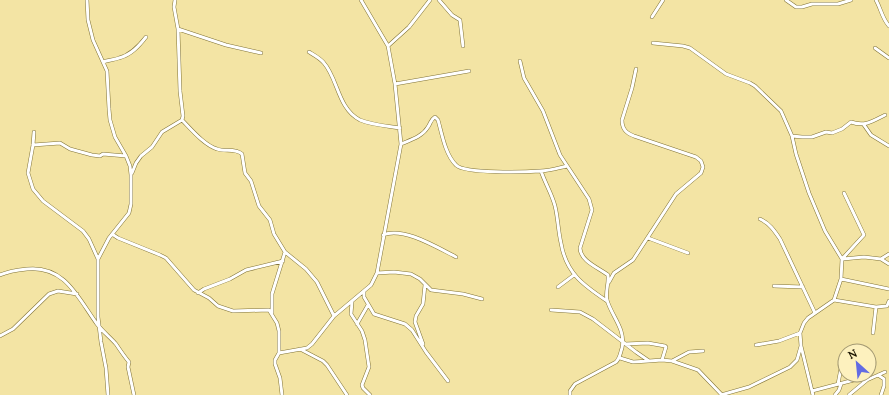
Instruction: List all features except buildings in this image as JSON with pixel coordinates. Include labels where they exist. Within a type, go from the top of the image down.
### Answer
[{"type":"street","points":[[87,0],[88,20],[93,40],[108,77],[108,109],[110,120],[115,138],[130,166],[131,174],[131,208],[127,217],[112,234],[98,258]]},
{"type":"street","points":[[175,0],[174,8],[178,30],[182,120]]},
{"type":"street","points":[[279,352],[307,348],[312,344],[334,316],[371,285],[377,273],[401,144],[395,84],[388,46],[361,0]]},
{"type":"street","points":[[388,46],[409,27],[430,0]]},
{"type":"street","points":[[439,0],[452,15],[460,20],[463,46]]},
{"type":"street","points":[[652,17],[663,0]]},
{"type":"street","points":[[786,0],[796,7],[812,4],[838,4],[851,0]]},
{"type":"street","points":[[876,0],[881,8],[882,18],[889,26]]},
{"type":"street","points":[[178,30],[226,45],[261,53]]},
{"type":"street","points":[[103,62],[128,55],[138,47],[146,37]]},
{"type":"street","points":[[653,43],[690,48],[726,74],[750,82],[781,111],[792,136],[796,154],[825,231],[842,259],[841,279],[834,300],[814,313],[804,323],[800,333],[801,346],[813,395]]},
{"type":"street","points":[[875,48],[889,58]]},
{"type":"street","points":[[309,52],[324,63],[332,76],[344,103],[356,117],[368,122],[400,128]]},
{"type":"street","points":[[520,61],[524,78],[543,111],[560,155],[589,199],[592,210],[580,252],[585,259],[608,275],[609,282]]},
{"type":"street","points":[[570,395],[570,391],[575,384],[610,366],[620,358],[624,343],[620,326],[607,301],[606,294],[609,282],[614,273],[633,260],[676,194],[697,178],[703,167],[701,161],[696,157],[634,136],[624,131],[622,120],[636,69]]},
{"type":"street","points":[[395,84],[469,71]]},
{"type":"street","points":[[792,136],[807,137],[826,132],[832,133],[842,129],[851,122],[864,125],[870,124],[885,115]]},
{"type":"street","points":[[401,144],[424,132],[431,119],[435,117],[438,120],[450,156],[456,166],[464,170],[494,172],[541,171],[567,166]]},
{"type":"street","points":[[131,174],[141,156],[152,147],[162,132],[182,120]]},
{"type":"street","points":[[182,120],[197,136],[215,149],[237,151],[242,154],[244,170],[256,192],[258,202],[270,220],[274,234],[285,252],[306,269],[317,282],[334,316]]},
{"type":"street","points":[[864,125],[871,135],[889,146]]},
{"type":"street","points":[[34,132],[28,173],[32,189],[43,201],[83,231],[98,258],[97,305],[101,342],[106,368],[108,395]]},
{"type":"street","points":[[33,145],[60,143],[70,149],[92,156],[100,156],[103,154],[126,156]]},
{"type":"street","points":[[541,171],[555,205],[565,261],[574,274],[588,289],[607,301]]},
{"type":"street","points":[[842,259],[864,235],[844,193]]},
{"type":"street","points":[[760,219],[774,229],[780,239],[814,313]]},
{"type":"street","points":[[383,235],[398,232],[410,235],[456,257]]},
{"type":"street","points":[[112,234],[118,238],[166,258],[198,293],[209,298],[224,309],[233,311],[266,309],[272,313]]},
{"type":"street","points":[[648,238],[688,253]]},
{"type":"street","points":[[282,395],[280,378],[275,364],[275,360],[279,352],[280,331],[272,313],[272,294],[285,252]]},
{"type":"street","points":[[881,260],[889,254]]},
{"type":"street","points":[[842,259],[864,258],[881,260],[889,264]]},
{"type":"street","points":[[198,293],[204,289],[230,279],[246,270],[283,261]]},
{"type":"street","points":[[0,275],[10,271],[35,268],[48,270],[60,276],[77,294],[100,328],[116,344],[129,362],[128,367],[134,395]]},
{"type":"street","points":[[377,273],[394,272],[411,274],[420,279],[431,290],[482,298]]},
{"type":"street","points":[[558,287],[574,274]]},
{"type":"street","points":[[841,279],[889,289]]},
{"type":"street","points":[[425,285],[423,304],[416,316],[415,322],[426,352]]},
{"type":"street","points":[[774,286],[803,287]]},
{"type":"street","points":[[0,336],[9,331],[49,294],[58,291],[77,294]]},
{"type":"street","points":[[364,292],[364,297],[374,314],[405,324],[412,330],[448,382]]},
{"type":"street","points":[[834,300],[876,307],[887,306],[889,301]]},
{"type":"street","points":[[352,302],[352,314],[365,340],[369,367],[362,385],[370,395]]},
{"type":"street","points":[[357,324],[368,305]]},
{"type":"street","points":[[873,333],[876,307]]},
{"type":"street","points":[[551,310],[580,312],[593,319],[649,361]]},
{"type":"street","points":[[756,345],[779,340],[800,333]]},
{"type":"street","points":[[624,343],[648,343],[665,346],[662,360]]},
{"type":"street","points":[[620,358],[633,362],[662,360],[672,361],[698,370],[722,395],[749,387],[790,367],[797,360],[801,346]]},
{"type":"street","points":[[300,349],[327,365],[347,395]]},
{"type":"street","points":[[672,361],[689,352],[703,351]]},
{"type":"street","points":[[878,375],[885,372]]},
{"type":"street","points":[[878,375],[884,379],[884,386],[881,395]]},
{"type":"street","points":[[812,391],[843,383]]},
{"type":"street","points":[[849,395],[863,383]]},
{"type":"street","points":[[835,395],[839,390],[839,384]]}]
